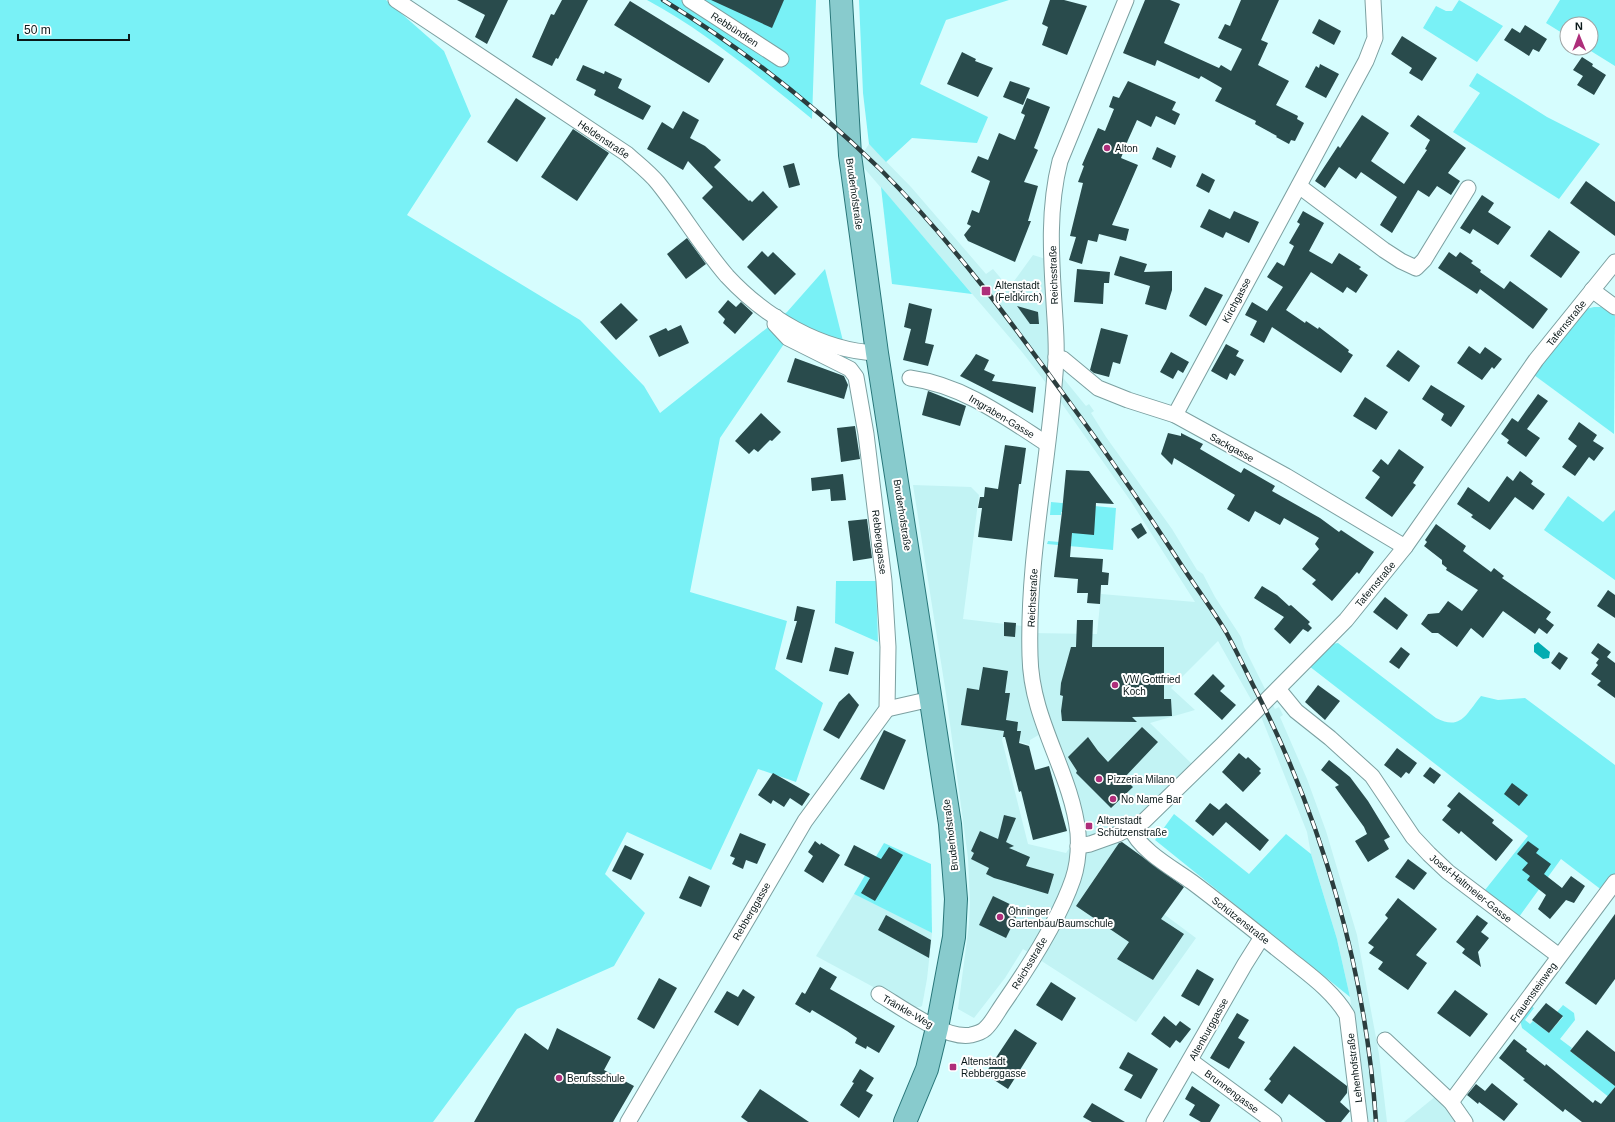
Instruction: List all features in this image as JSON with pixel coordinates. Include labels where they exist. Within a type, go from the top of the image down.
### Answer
[{"type":"main road","name":"Bruderhofstraße","points":[[840,0],[850,155],[878,353],[950,824],[956,899],[954,937],[937,1028]]},
{"type":"main road","points":[[905,1122],[924,1075],[937,1028]]},
{"type":"street","name":"Heldenstraße","points":[[396,0],[627,154],[658,182],[728,276],[752,299],[776,317],[802,333],[825,342],[859,352],[878,353]]},
{"type":"street","name":"Rebbündten","points":[[690,0],[781,58]]},
{"type":"street","name":"Reichsstraße","points":[[937,1028],[962,1035],[970,1035],[986,1029],[1016,984],[1056,916],[1074,878],[1078,846],[1075,816],[1037,708],[1032,686],[1030,662],[1030,627],[1035,547],[1056,357],[1051,221],[1054,187],[1060,160],[1126,0]]},
{"type":"street","name":"Kirchgasse","points":[[1175,415],[1372,49],[1376,26],[1374,0]]},
{"type":"street","points":[[1299,186],[1384,250],[1406,264],[1416,268],[1424,260],[1468,188]]},
{"type":"street","name":"Tafernstraße","points":[[1078,846],[1096,842],[1131,828],[1153,814],[1346,620],[1405,548],[1536,360],[1615,262]]},
{"type":"street","points":[[1592,290],[1615,307]]},
{"type":"street","name":"Heldenstraße","points":[[776,317],[775,324],[788,338],[850,369],[856,377]]},
{"type":"street","name":"Sackgasse","points":[[1056,357],[1063,360],[1090,383],[1104,390],[1175,415],[1286,476],[1405,548]]},
{"type":"street","name":"Rebberggasse","points":[[628,1122],[799,831],[887,709],[888,647],[884,581],[866,434],[856,377]]},
{"type":"street","name":"Imgraben-Gasse","points":[[910,378],[930,381],[959,391],[997,411],[1047,444]]},
{"type":"street","name":"Josef-Haltmeier-Gasse","points":[[1278,689],[1296,711],[1330,738],[1372,776],[1413,837],[1429,854],[1448,872],[1559,956]]},
{"type":"street","points":[[887,709],[931,699]]},
{"type":"street","name":"Schützenstraße","points":[[1131,828],[1133,834],[1146,848],[1207,893],[1331,992],[1347,1015]]},
{"type":"street","name":"Frauensteinweg","points":[[1451,1102],[1615,882]]},
{"type":"street","name":"Altenburggasse","points":[[1154,1122],[1262,937]]},
{"type":"street","name":"Tränkle-Weg","points":[[879,994],[937,1028]]},
{"type":"street","name":"Lehenhofstraße","points":[[1347,1015],[1360,1122]]},
{"type":"street","points":[[1385,1040],[1451,1102],[1465,1122]]},
{"type":"street","name":"Brunnengasse","points":[[1191,1060],[1274,1122]]},
{"type":"shaded area","points":[[0,0],[386,0],[444,51],[471,116],[407,215],[580,320],[644,386],[660,413],[787,312],[825,269],[850,369],[788,338],[720,438],[690,592],[787,621],[775,669],[823,703],[796,782],[758,769],[711,870],[627,832],[605,874],[645,913],[614,966],[517,1009],[433,1122],[0,1122]]},
{"type":"shaded area","points":[[647,0],[816,0],[812,119],[711,40],[669,12]]},
{"type":"shaded area","points":[[859,0],[1009,0],[946,20],[920,84],[988,117],[977,143],[912,138],[886,162],[869,144],[863,93]]},
{"type":"shaded area","points":[[1459,0],[1503,26],[1477,62],[1423,28],[1436,6],[1446,11],[1452,11]]},
{"type":"shaded area","points":[[1560,0],[1615,0],[1615,66],[1599,56],[1599,16],[1559,16],[1559,31],[1546,23]]},
{"type":"shaded area","points":[[1477,73],[1547,117],[1600,144],[1559,199],[1453,132],[1480,93],[1469,86]]},
{"type":"shaded area","points":[[869,144],[911,187],[986,274],[993,269],[1009,288],[1033,255],[1052,261],[1055,368],[1086,406],[1089,404],[1094,411],[1091,413],[1106,437],[1172,529],[1197,570],[1203,574],[1215,597],[1241,637],[1244,647],[1275,709],[1279,707],[1283,715],[1280,717],[1307,779],[1326,831],[1357,935],[1379,1054],[1387,1122],[1367,1122],[1350,997],[1337,939],[1311,854],[1307,832],[1262,719],[1218,641],[1171,688],[1195,710],[1150,723],[1193,765],[1121,841],[1095,878],[1123,898],[1130,889],[1196,938],[1136,1022],[1023,949],[1005,978],[974,1018],[958,1009],[969,924],[970,903],[968,858],[946,694],[913,485],[971,487],[979,495],[963,619],[1030,627],[1030,633],[1097,634],[1101,594],[1195,602],[1130,500],[1060,401],[1022,352],[858,161]],"holes":[[[1049,729],[1081,830],[1066,853],[1028,844],[1002,740],[1003,737],[1030,745],[1030,740]]]},
{"type":"shaded area","points":[[881,187],[972,294],[892,284]]},
{"type":"shaded area","points":[[1601,307],[1615,316],[1614,434],[1534,375],[1586,309]]},
{"type":"shaded area","points":[[1568,496],[1603,522],[1615,510],[1615,580],[1544,530]]},
{"type":"shaded area","points":[[1051,502],[1116,508],[1113,550],[1047,544],[1048,541],[1071,543],[1072,533],[1095,515],[1061,512],[1061,515],[1050,515]]},
{"type":"shaded area","points":[[836,581],[876,581],[878,642],[835,623]]},
{"type":"shaded area","points":[[1538,642],[1550,652],[1549,658],[1543,659],[1534,652],[1534,645]]},
{"type":"shaded area","points":[[1338,643],[1436,718],[1444,722],[1451,723],[1462,719],[1481,696],[1498,700],[1525,698],[1615,765],[1615,875],[1603,891],[1561,859],[1519,917],[1485,890],[1528,836],[1309,666],[1332,644]]},
{"type":"shaded area","points":[[1174,814],[1249,874],[1286,834],[1311,854],[1337,939],[1350,997],[1155,840]]},
{"type":"shaded area","points":[[884,843],[931,864],[932,933],[854,894]]},
{"type":"shaded area","points":[[854,894],[932,933],[927,979],[922,1006],[913,1007],[816,956]]},
{"type":"shaded area","points":[[1530,1005],[1534,1008],[1525,1020],[1530,1024],[1533,1021],[1549,1033],[1563,1017],[1557,1012],[1563,1005],[1574,1013],[1575,1020],[1560,1039],[1572,1048],[1570,1051],[1610,1082],[1613,1079],[1615,1081],[1615,1087],[1611,1092],[1615,1095],[1615,1102],[1522,1028],[1520,1020]]},
{"type":"shaded area","points":[[1441,1092],[1465,1122],[1404,1122]]},
{"type":"building","points":[[457,0],[508,0],[487,44],[475,37],[485,15]]},
{"type":"building","points":[[562,0],[588,0],[558,59],[556,58],[552,66],[532,57],[551,14],[554,15]]},
{"type":"building","points":[[711,0],[784,0],[772,28]]},
{"type":"building","points":[[1050,0],[1064,0],[1087,6],[1067,55],[1042,45],[1048,27],[1042,24]]},
{"type":"building","points":[[1145,0],[1170,0],[1180,4],[1164,43],[1219,68],[1221,65],[1231,71],[1242,49],[1218,38],[1225,24],[1230,26],[1241,0],[1279,0],[1261,40],[1268,43],[1258,65],[1289,81],[1276,105],[1298,116],[1297,119],[1304,123],[1295,141],[1291,140],[1289,144],[1255,124],[1256,121],[1215,101],[1222,88],[1201,76],[1199,79],[1157,60],[1155,66],[1123,53]]},
{"type":"building","points":[[630,1],[724,59],[709,83],[614,25]]},
{"type":"building","points":[[1319,19],[1341,31],[1334,45],[1312,33]]},
{"type":"building","points":[[1525,25],[1547,39],[1539,52],[1533,49],[1529,56],[1504,40],[1512,28],[1520,33]]},
{"type":"building","points":[[1402,36],[1437,58],[1422,81],[1409,73],[1412,68],[1391,54]]},
{"type":"building","points":[[962,52],[976,59],[975,61],[993,68],[978,97],[947,84]]},
{"type":"building","points":[[1582,57],[1606,75],[1594,95],[1577,85],[1583,76],[1573,70]]},
{"type":"building","points":[[1320,64],[1339,74],[1326,98],[1305,87],[1316,66],[1319,68]]},
{"type":"building","points":[[583,65],[604,74],[605,71],[622,79],[618,88],[651,106],[643,120],[594,95],[596,90],[576,80]]},
{"type":"building","points":[[1010,81],[1030,88],[1023,105],[1003,97]]},
{"type":"building","points":[[1128,81],[1176,102],[1172,110],[1180,114],[1175,125],[1156,116],[1151,127],[1137,120],[1121,158],[1138,165],[1112,225],[1129,229],[1126,241],[1099,234],[1097,242],[1088,240],[1082,264],[1069,260],[1076,237],[1070,236],[1083,183],[1078,182],[1084,166],[1082,165],[1098,128],[1105,131],[1114,109],[1109,107],[1113,96],[1119,98]]},
{"type":"building","points":[[516,98],[546,118],[517,162],[487,142]]},
{"type":"building","points":[[1027,98],[1050,107],[1034,148],[1038,150],[1024,182],[1038,186],[1028,221],[1031,221],[1015,262],[968,241],[964,235],[971,226],[967,224],[972,210],[979,213],[990,181],[971,172],[978,156],[988,160],[999,133],[1015,140],[1025,115],[1021,113]]},
{"type":"building","points":[[683,111],[699,120],[690,138],[705,146],[721,160],[714,167],[749,201],[750,200],[752,202],[763,191],[778,207],[743,241],[702,198],[713,187],[688,161],[683,170],[647,149],[662,122],[673,129]]},
{"type":"building","points":[[1362,115],[1389,133],[1371,161],[1404,184],[1427,150],[1425,149],[1430,140],[1410,126],[1418,115],[1466,148],[1448,173],[1460,181],[1451,195],[1437,186],[1429,197],[1418,190],[1392,233],[1380,225],[1397,197],[1361,172],[1356,179],[1339,167],[1325,188],[1315,181],[1338,146],[1340,148]]},
{"type":"building","points":[[573,129],[609,153],[577,201],[541,177]]},
{"type":"building","points":[[1157,147],[1176,156],[1171,168],[1152,159]]},
{"type":"building","points":[[794,163],[800,185],[789,188],[783,166]]},
{"type":"building","points":[[1202,173],[1215,180],[1209,193],[1196,186]]},
{"type":"building","points":[[1586,181],[1615,202],[1615,236],[1570,203]]},
{"type":"building","points":[[1482,195],[1494,203],[1488,212],[1511,227],[1498,245],[1473,229],[1470,234],[1460,228]]},
{"type":"building","points":[[1209,209],[1230,219],[1234,211],[1259,222],[1249,243],[1226,232],[1223,238],[1200,227]]},
{"type":"building","points":[[1303,211],[1324,223],[1309,251],[1332,264],[1339,253],[1361,267],[1359,269],[1368,275],[1356,293],[1347,287],[1343,293],[1311,272],[1286,310],[1305,323],[1306,321],[1318,329],[1319,327],[1349,350],[1348,352],[1353,355],[1341,373],[1272,327],[1264,343],[1250,335],[1257,321],[1245,315],[1252,302],[1267,311],[1283,287],[1267,277],[1277,262],[1284,266],[1294,246],[1289,243],[1300,224],[1297,222]]},
{"type":"building","points":[[1549,230],[1580,252],[1561,278],[1530,256]]},
{"type":"building","points":[[687,238],[706,264],[686,279],[667,254]]},
{"type":"building","points":[[762,251],[768,257],[773,252],[796,274],[775,295],[747,267]]},
{"type":"building","points":[[1449,252],[1456,257],[1460,252],[1473,261],[1471,263],[1481,270],[1480,272],[1504,289],[1510,281],[1548,309],[1533,329],[1480,289],[1477,294],[1438,268]]},
{"type":"building","points":[[1120,256],[1147,264],[1144,272],[1172,271],[1172,290],[1166,310],[1145,304],[1150,286],[1114,275]]},
{"type":"building","points":[[1077,269],[1110,272],[1109,283],[1104,283],[1103,304],[1074,302]]},
{"type":"building","points":[[1020,285],[1030,299],[1003,297]]},
{"type":"building","points":[[1205,287],[1223,295],[1206,326],[1189,316]]},
{"type":"building","points":[[728,300],[736,307],[741,302],[753,313],[735,334],[723,323],[725,319],[718,312]]},
{"type":"building","points":[[621,303],[638,320],[616,340],[600,322]]},
{"type":"building","points":[[909,303],[932,309],[925,343],[934,345],[928,366],[903,360],[911,329],[904,327]]},
{"type":"building","points":[[1017,306],[1038,312],[1039,324],[1030,324]]},
{"type":"building","points":[[681,325],[689,343],[659,357],[649,336],[666,328],[668,331]]},
{"type":"building","points":[[1101,328],[1128,335],[1120,364],[1113,362],[1109,377],[1094,373],[1090,370]]},
{"type":"building","points":[[1226,344],[1239,351],[1236,356],[1244,360],[1235,376],[1230,373],[1227,380],[1211,371]]},
{"type":"building","points":[[1469,346],[1480,354],[1485,347],[1502,359],[1494,369],[1492,367],[1482,380],[1457,363]]},
{"type":"building","points":[[1398,350],[1420,366],[1409,382],[1386,366]]},
{"type":"building","points":[[1171,352],[1189,362],[1183,373],[1178,370],[1173,379],[1160,372]]},
{"type":"building","points":[[976,354],[989,360],[984,370],[995,375],[992,381],[1036,387],[1033,413],[960,376]]},
{"type":"building","points":[[795,358],[844,376],[848,385],[844,399],[787,382]]},
{"type":"building","points":[[1431,385],[1465,406],[1451,427],[1441,420],[1444,414],[1422,399]]},
{"type":"building","points":[[928,391],[966,406],[960,426],[922,415]]},
{"type":"building","points":[[1538,394],[1548,401],[1527,429],[1540,438],[1526,457],[1507,443],[1509,440],[1501,434],[1512,418],[1518,422]]},
{"type":"building","points":[[1365,397],[1388,412],[1376,430],[1353,416]]},
{"type":"building","points":[[761,413],[781,432],[758,452],[754,449],[749,454],[735,441]]},
{"type":"building","points":[[1579,422],[1597,435],[1593,441],[1604,448],[1594,461],[1589,457],[1575,476],[1562,467],[1577,446],[1568,439]]},
{"type":"building","points":[[855,426],[860,459],[841,462],[837,428]]},
{"type":"building","points":[[1168,433],[1181,436],[1181,433],[1203,444],[1200,449],[1241,473],[1244,468],[1275,486],[1272,491],[1320,518],[1339,532],[1341,530],[1374,552],[1359,574],[1357,572],[1332,601],[1312,584],[1316,580],[1302,569],[1319,549],[1315,544],[1319,538],[1284,518],[1280,525],[1255,511],[1249,522],[1227,509],[1235,495],[1174,458],[1172,465],[1161,454]]},
{"type":"building","points":[[1005,445],[1026,448],[1021,484],[1019,484],[1012,541],[978,537],[982,508],[978,508],[980,497],[984,497],[985,487],[998,489]]},
{"type":"building","points":[[1399,449],[1424,467],[1413,483],[1416,485],[1392,517],[1365,498],[1380,477],[1372,471],[1381,459],[1388,465]]},
{"type":"building","points":[[1066,470],[1089,471],[1114,504],[1096,503],[1094,535],[1072,533],[1070,557],[1103,559],[1102,572],[1109,573],[1108,585],[1101,585],[1100,604],[1087,603],[1088,593],[1077,593],[1078,579],[1054,577]]},
{"type":"building","points":[[1520,471],[1533,481],[1531,484],[1545,494],[1533,510],[1515,497],[1490,530],[1471,517],[1473,515],[1457,504],[1468,487],[1489,502],[1507,476],[1513,481]]},
{"type":"building","points":[[843,474],[846,500],[831,501],[830,489],[812,491],[811,478]]},
{"type":"building","points":[[867,519],[872,558],[853,561],[848,521]]},
{"type":"building","points":[[1141,523],[1147,533],[1138,539],[1131,529]]},
{"type":"building","points":[[1436,524],[1466,546],[1463,551],[1491,572],[1494,568],[1504,576],[1502,578],[1551,612],[1546,619],[1554,625],[1547,634],[1539,628],[1535,634],[1503,611],[1483,638],[1471,628],[1457,647],[1438,633],[1432,633],[1421,624],[1428,614],[1439,613],[1448,601],[1462,611],[1478,590],[1446,570],[1447,568],[1442,564],[1442,560],[1424,546],[1427,542],[1425,540]]},
{"type":"building","points":[[1262,586],[1277,595],[1289,606],[1291,605],[1310,622],[1308,624],[1312,628],[1308,632],[1303,629],[1290,644],[1274,629],[1284,617],[1254,598]]},
{"type":"building","points":[[1608,590],[1615,595],[1615,618],[1597,606]]},
{"type":"building","points":[[1385,597],[1408,615],[1397,630],[1373,612]]},
{"type":"building","points":[[797,606],[815,610],[802,663],[786,659],[797,621],[794,621]]},
{"type":"building","points":[[1077,620],[1093,620],[1092,647],[1164,647],[1164,699],[1171,699],[1172,716],[1132,717],[1137,722],[1062,721],[1061,711],[1063,696],[1060,695],[1061,683],[1071,647],[1076,647]]},
{"type":"building","points":[[1004,622],[1016,623],[1015,637],[1004,636]]},
{"type":"building","points":[[1598,643],[1611,652],[1607,657],[1615,663],[1615,698],[1597,685],[1601,681],[1591,674],[1598,665],[1596,663],[1599,659],[1591,653]]},
{"type":"building","points":[[835,647],[854,652],[848,675],[829,671]]},
{"type":"building","points":[[1401,647],[1410,654],[1399,669],[1389,662]]},
{"type":"building","points":[[1559,652],[1568,658],[1560,670],[1551,663]]},
{"type":"building","points":[[983,667],[1008,671],[1005,693],[1010,693],[1006,720],[1018,722],[1017,731],[1021,731],[1019,743],[1029,746],[1035,770],[1049,766],[1067,831],[1033,840],[1021,791],[1019,792],[1005,737],[1003,737],[1004,731],[961,725],[967,688],[979,690]]},
{"type":"building","points":[[1213,674],[1225,686],[1220,691],[1236,705],[1222,720],[1194,694]]},
{"type":"building","points":[[1318,685],[1340,701],[1325,720],[1305,702]]},
{"type":"building","points":[[849,693],[859,705],[839,739],[823,730],[839,702]]},
{"type":"building","points":[[1142,727],[1158,742],[1124,778],[1133,787],[1111,808],[1076,773],[1077,771],[1068,757],[1088,737],[1108,762]]},
{"type":"building","points":[[884,730],[906,740],[884,790],[860,779]]},
{"type":"building","points":[[1397,748],[1417,763],[1409,774],[1406,772],[1401,778],[1384,765]]},
{"type":"building","points":[[1239,753],[1246,759],[1248,757],[1261,769],[1259,771],[1261,773],[1243,792],[1222,772]]},
{"type":"building","points":[[1329,760],[1350,777],[1368,801],[1390,837],[1384,840],[1389,849],[1368,862],[1355,841],[1367,834],[1364,827],[1335,787],[1339,785],[1321,770]]},
{"type":"building","points":[[1430,767],[1441,775],[1434,784],[1423,776]]},
{"type":"building","points":[[773,773],[810,794],[802,806],[790,798],[784,807],[773,800],[771,804],[758,795]]},
{"type":"building","points":[[1512,783],[1528,795],[1519,806],[1504,794]]},
{"type":"building","points":[[1459,792],[1494,820],[1492,823],[1513,840],[1496,861],[1461,831],[1459,834],[1442,820],[1451,809],[1447,806]]},
{"type":"building","points":[[1210,803],[1219,810],[1226,803],[1269,840],[1260,851],[1226,822],[1213,836],[1195,821]]},
{"type":"building","points":[[1004,815],[1016,818],[1006,842],[1014,846],[1009,848],[1030,857],[1026,866],[1054,874],[1048,894],[994,878],[986,874],[989,868],[971,859],[974,853],[971,851],[980,831],[998,839]]},
{"type":"building","points":[[740,833],[766,844],[757,864],[746,860],[743,869],[732,864],[735,858],[730,856]]},
{"type":"building","points":[[815,841],[840,855],[823,883],[804,871],[813,856],[808,852]]},
{"type":"building","points":[[1528,841],[1539,849],[1536,853],[1551,864],[1544,874],[1562,888],[1571,876],[1585,886],[1574,903],[1566,900],[1550,919],[1538,909],[1546,895],[1527,880],[1530,876],[1522,870],[1528,863],[1517,854]]},
{"type":"building","points":[[1122,842],[1184,887],[1161,919],[1184,934],[1153,980],[1117,959],[1129,942],[1076,906],[1119,843]]},
{"type":"building","points":[[625,845],[644,854],[631,880],[612,871]]},
{"type":"building","points":[[854,845],[881,859],[889,847],[903,855],[875,901],[861,893],[870,878],[844,865]]},
{"type":"building","points":[[1408,859],[1427,873],[1414,890],[1395,877]]},
{"type":"building","points":[[689,876],[710,886],[701,907],[679,898]]},
{"type":"building","points":[[993,896],[1020,909],[1006,938],[979,925]]},
{"type":"building","points":[[1398,898],[1437,929],[1416,955],[1427,963],[1408,990],[1378,969],[1383,962],[1369,953],[1374,947],[1368,943],[1388,918],[1385,915]]},
{"type":"building","points":[[1615,914],[1615,979],[1596,1005],[1565,983]]},
{"type":"building","points":[[886,915],[931,940],[929,958],[878,930]]},
{"type":"building","points":[[1477,915],[1488,923],[1481,932],[1489,938],[1478,952],[1481,967],[1462,953],[1465,949],[1456,942]]},
{"type":"building","points":[[820,967],[837,977],[830,989],[895,1026],[879,1053],[867,1046],[866,1049],[855,1043],[857,1038],[847,1031],[812,1010],[810,1013],[795,1004],[802,992],[805,994]]},
{"type":"building","points":[[1197,969],[1214,979],[1199,1006],[1181,996]]},
{"type":"building","points":[[659,978],[677,988],[654,1029],[637,1019]]},
{"type":"building","points":[[1051,982],[1076,998],[1062,1021],[1036,1005]]},
{"type":"building","points":[[743,989],[755,997],[738,1026],[714,1012],[727,991],[738,997]]},
{"type":"building","points":[[1455,990],[1488,1014],[1470,1037],[1437,1013]]},
{"type":"building","points":[[1546,1003],[1563,1016],[1549,1033],[1532,1020]]},
{"type":"building","points":[[1237,1013],[1249,1020],[1238,1038],[1245,1042],[1229,1069],[1210,1058]]},
{"type":"building","points":[[1164,1016],[1176,1026],[1180,1021],[1191,1029],[1180,1043],[1176,1040],[1170,1048],[1151,1034]]},
{"type":"building","name":"Berufsschule","points":[[557,1028],[611,1057],[604,1070],[634,1086],[613,1122],[474,1122],[525,1033],[548,1050]]},
{"type":"building","points":[[1015,1029],[1037,1043],[1008,1089],[991,1078],[994,1075],[987,1071]]},
{"type":"building","points":[[1587,1030],[1615,1052],[1615,1086],[1570,1051]]},
{"type":"building","points":[[1514,1039],[1527,1049],[1526,1051],[1545,1066],[1546,1064],[1593,1103],[1595,1100],[1601,1104],[1615,1087],[1615,1122],[1582,1122],[1565,1109],[1563,1112],[1523,1080],[1525,1079],[1499,1058]]},
{"type":"building","points":[[1294,1046],[1347,1086],[1347,1093],[1340,1102],[1350,1111],[1341,1122],[1326,1122],[1289,1094],[1282,1104],[1264,1090],[1271,1081],[1269,1079]]},
{"type":"building","points":[[1128,1052],[1158,1069],[1141,1099],[1124,1090],[1133,1075],[1119,1068]]},
{"type":"building","points":[[860,1069],[874,1078],[866,1091],[873,1095],[859,1118],[840,1105],[854,1083],[852,1082]]},
{"type":"building","points":[[1492,1083],[1518,1104],[1504,1121],[1467,1095],[1476,1084],[1485,1091]]},
{"type":"building","points":[[1192,1086],[1220,1105],[1210,1122],[1201,1122],[1189,1115],[1195,1105],[1185,1099]]},
{"type":"building","points":[[760,1089],[809,1122],[748,1122],[741,1117]]},
{"type":"building","points":[[1092,1103],[1125,1122],[1092,1122],[1083,1117]]},
{"type":"railway","points":[[663,0],[721,38],[776,78],[803,100],[880,169],[933,226],[958,255],[1006,317],[1089,429],[1221,623],[1279,738],[1301,790],[1337,898],[1351,954],[1362,1010],[1371,1066],[1376,1122]]},
{"type":"place","name":"Alton","points":[[1107,148]]},
{"type":"place","name":"Altenstadt (Feldkirch)","points":[[986,291]]},
{"type":"place","name":"VW Gottfried Koch","points":[[1115,685]]},
{"type":"place","name":"Pizzeria Milano","points":[[1099,779]]},
{"type":"place","name":"No Name Bar","points":[[1113,799]]},
{"type":"place","name":"Altenstadt Schützenstraße","points":[[1089,826]]},
{"type":"place","name":"Öhninger Gartenbau/Baumschule","points":[[1000,917]]},
{"type":"place","name":"Altenstadt Rebberggasse","points":[[953,1067]]},
{"type":"place","name":"Berufsschule","points":[[559,1078]]}]
